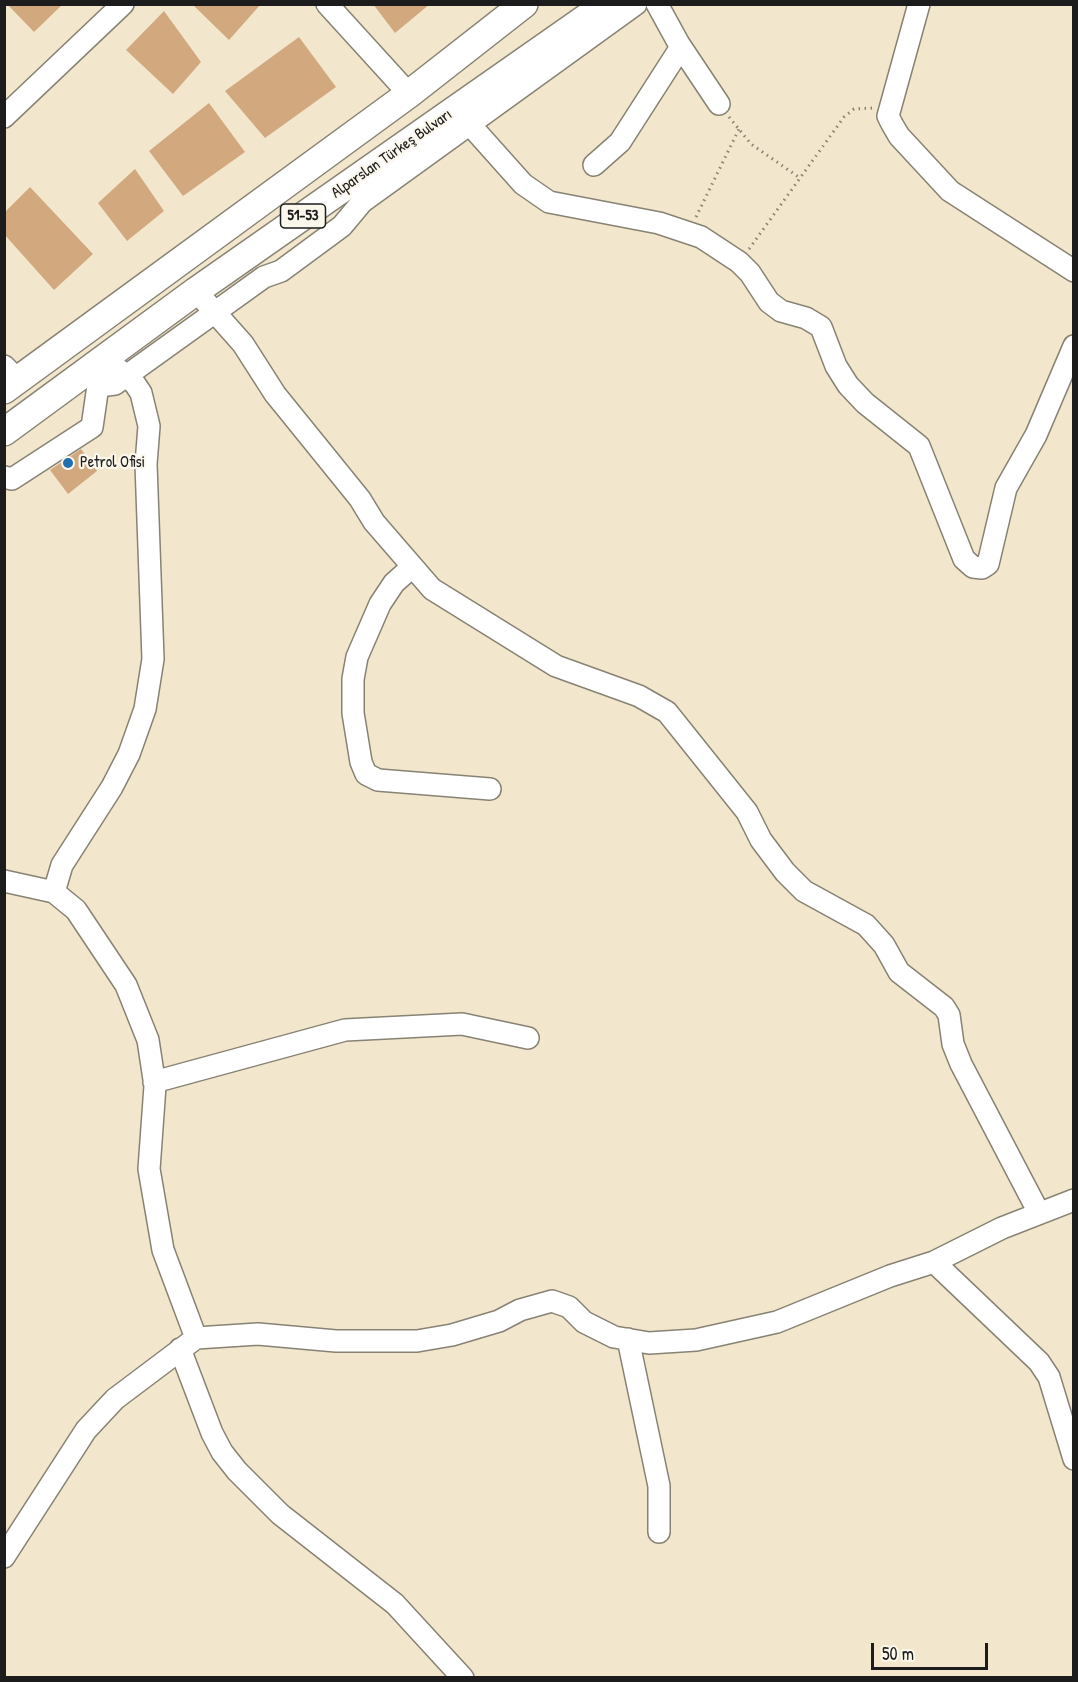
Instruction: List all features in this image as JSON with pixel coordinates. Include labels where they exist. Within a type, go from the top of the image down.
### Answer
[{"type":"main road","name":"51-53","points":[[9,379],[409,94],[524,4]]},
{"type":"main road","name":"Alparslan Türkeş Bulvarı","points":[[4,432],[102,368],[196,291],[462,117],[606,4]]},
{"type":"street","points":[[4,117],[123,4]]},
{"type":"street","points":[[327,4],[409,94]]},
{"type":"street","points":[[126,376],[215,311],[264,277],[281,271],[342,226],[362,202],[462,117],[636,4]]},
{"type":"street","points":[[657,4],[681,47],[719,104]]},
{"type":"street","points":[[919,4],[888,116],[899,136],[950,191],[1074,271]]},
{"type":"street","points":[[594,165],[620,142],[681,47]]},
{"type":"street","points":[[462,117],[523,184],[549,202],[659,223],[687,231],[739,262],[750,273],[769,302],[781,311],[806,318],[821,327],[836,366],[848,385],[865,403],[919,446],[964,559],[974,567],[982,568],[988,564],[1006,488],[1036,435],[1074,346]]},
{"type":"street","points":[[196,291],[243,344],[275,394],[412,567],[445,599],[556,666],[639,696],[667,712],[747,812],[761,840],[785,872],[804,891],[866,925],[884,945],[899,972],[944,1007],[949,1015],[953,1044],[961,1064],[1039,1214]]},
{"type":"street","points":[[4,477],[12,479],[92,428],[102,368],[126,376],[141,393],[149,426],[147,464],[153,659],[145,709],[129,754],[112,787],[62,865],[54,892]]},
{"type":"street","points":[[412,567],[394,583],[380,604],[357,657],[353,679],[354,713],[361,762],[366,774],[378,780],[490,789]]},
{"type":"street","points":[[4,881],[54,892],[76,910],[126,985],[148,1040],[154,1082],[149,1169],[163,1250],[212,1432],[222,1452],[237,1472],[280,1514],[395,1604],[463,1677]]},
{"type":"street","points":[[154,1082],[345,1030],[462,1024],[528,1038]]},
{"type":"street","points":[[4,1557],[86,1430],[115,1399],[188,1343],[258,1334],[336,1341],[417,1341],[452,1335],[499,1321],[520,1310],[552,1301],[570,1307],[584,1322],[614,1337],[649,1342],[696,1340],[777,1322],[891,1276],[934,1262],[1002,1228],[1074,1200]]},
{"type":"street","points":[[934,1262],[1039,1362],[1050,1377],[1074,1459]]},
{"type":"street","points":[[628,1339],[659,1486],[659,1532]]},
{"type":"path","points":[[719,104],[751,144],[800,178]]},
{"type":"path","points":[[739,262],[840,123],[854,110],[876,108],[888,116]]},
{"type":"path","points":[[687,231],[709,194],[739,129]]},
{"type":"building","points":[[7,4],[63,4],[34,32]]},
{"type":"building","points":[[192,4],[261,4],[229,40]]},
{"type":"building","points":[[373,4],[430,4],[395,33]]},
{"type":"building","points":[[164,11],[201,62],[173,94],[126,50]]},
{"type":"building","points":[[299,37],[336,87],[265,138],[225,91]]},
{"type":"building","points":[[209,103],[245,152],[183,196],[149,151]]},
{"type":"building","points":[[135,169],[164,211],[127,241],[98,203]]},
{"type":"building","points":[[30,187],[93,254],[54,290],[4,234],[4,213]]},
{"type":"building","points":[[81,449],[97,471],[68,494],[50,470]]},
{"type":"place","name":"Petrol Ofisi","points":[[68,463]]}]
